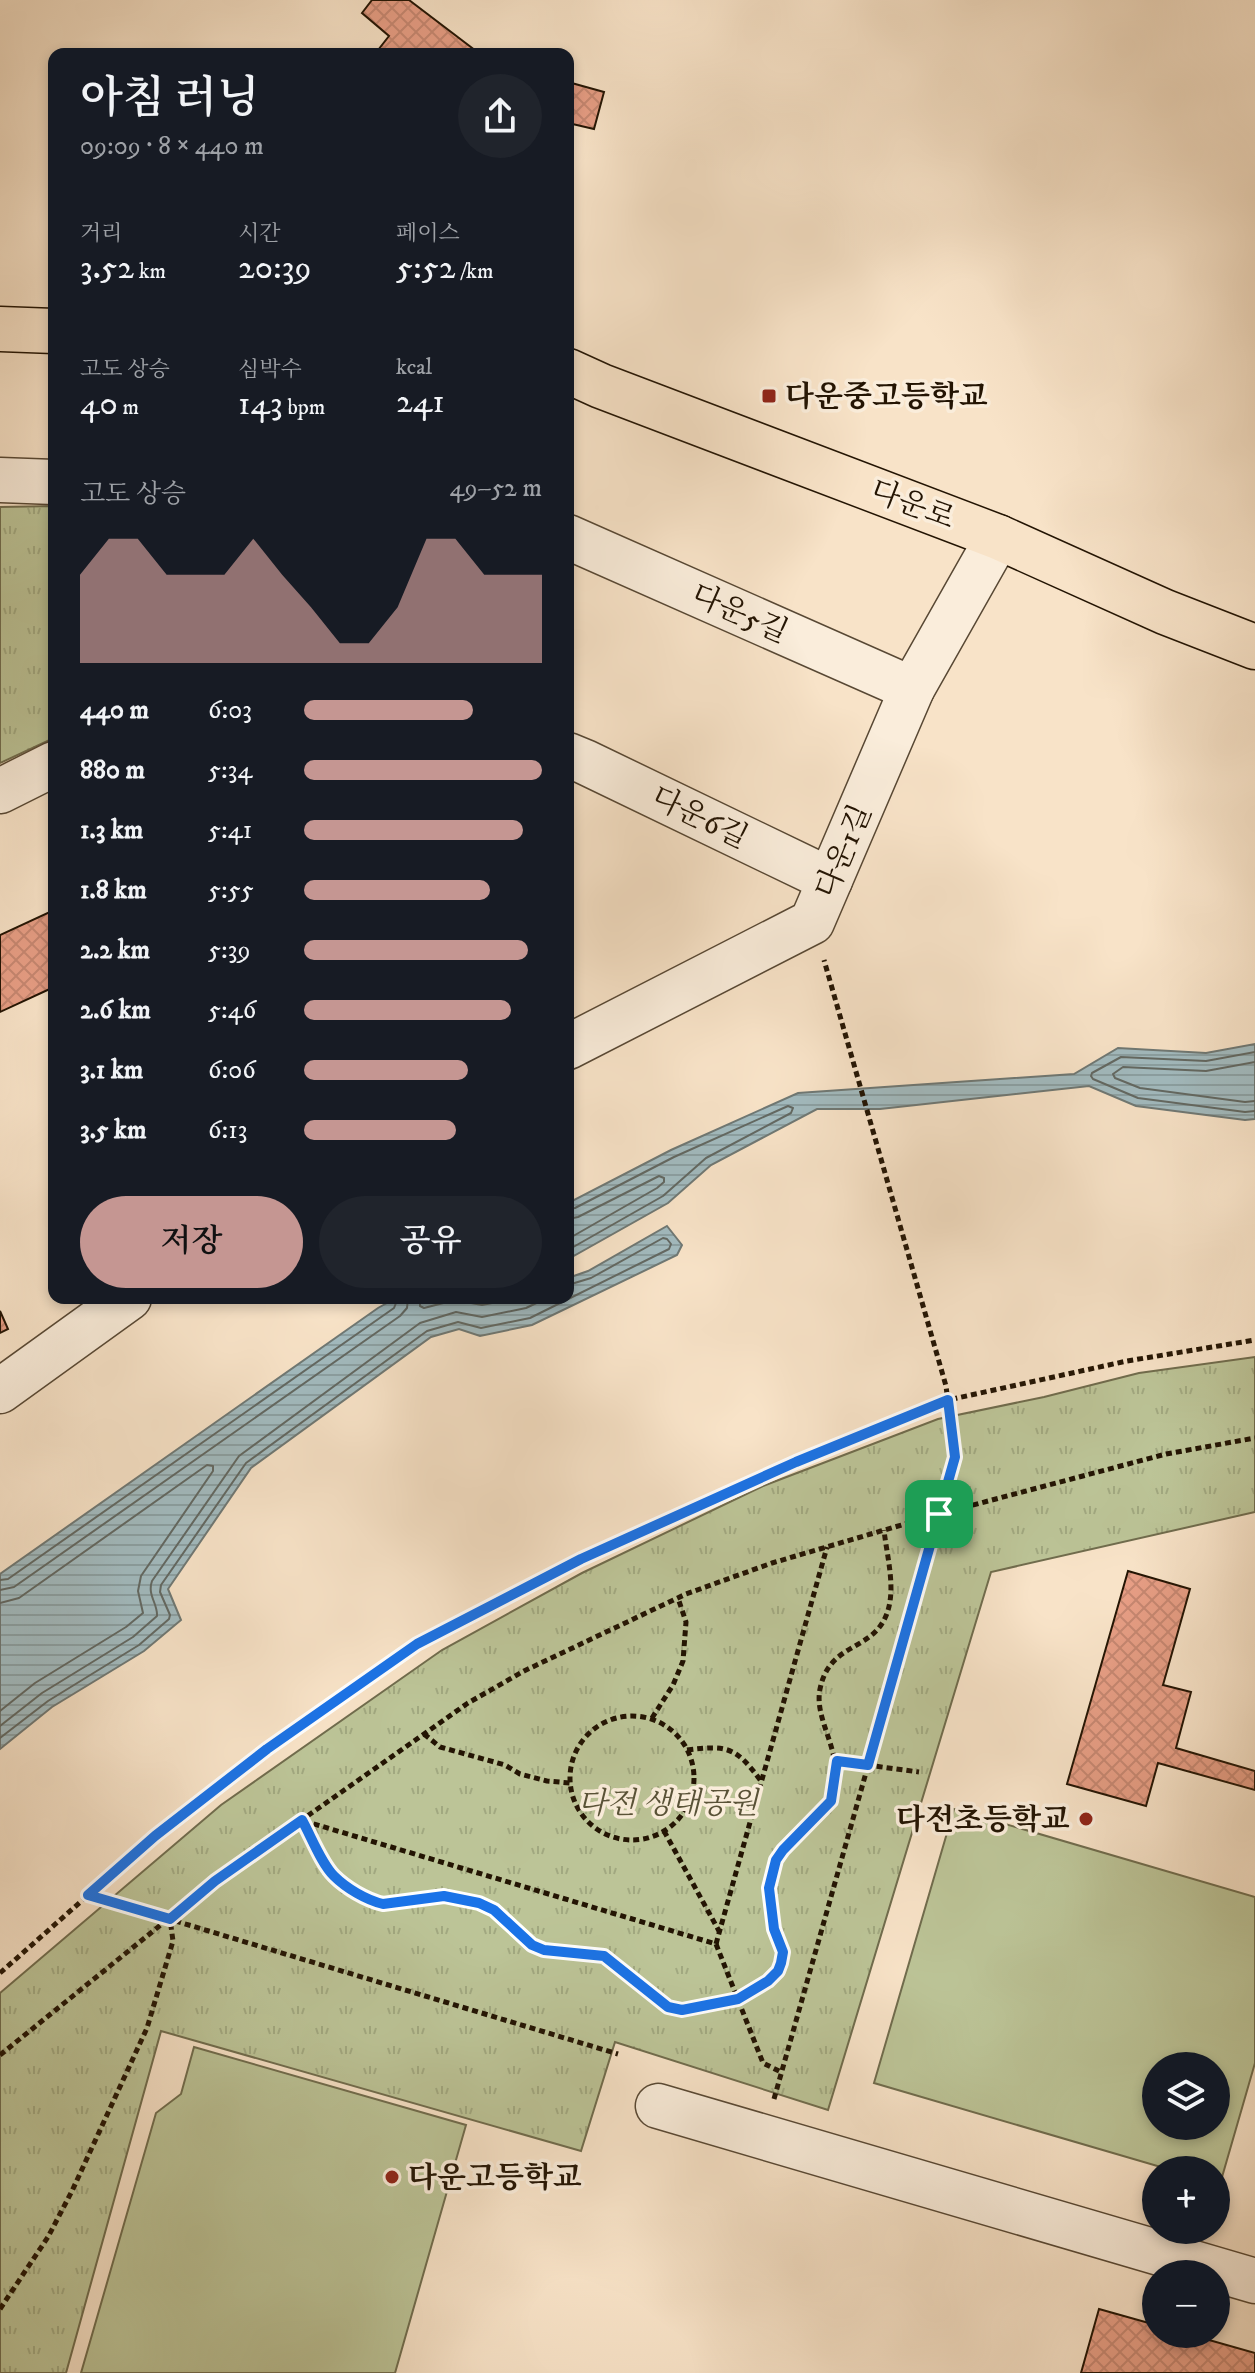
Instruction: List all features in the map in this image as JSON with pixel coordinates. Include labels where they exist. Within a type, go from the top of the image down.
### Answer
[{"type":"main road","points":[[0,329],[48,331]]},
{"type":"main road","name":"다운로","points":[[574,379],[601,386],[998,537],[1165,612],[1255,647]]},
{"type":"street","points":[[0,480],[48,482]]},
{"type":"street","name":"다운1길","points":[[574,1044],[812,922],[912,689],[998,537]]},
{"type":"street","name":"다운5길","points":[[574,540],[912,689]]},
{"type":"street","name":"다운6길","points":[[574,757],[830,880]]},
{"type":"street","points":[[0,791],[48,767]]},
{"type":"street","points":[[0,1391],[121,1304]]},
{"type":"street","points":[[658,2106],[1255,2281]]},
{"type":"path","points":[[774,2100],[955,1457],[946,1386],[830,978]]},
{"type":"path","points":[[0,1973],[155,1836],[267,1749],[417,1644],[581,1559],[796,1462],[948,1400],[1127,1361],[1255,1340]]},
{"type":"path","points":[[0,2055],[215,1881],[468,1703],[524,1671],[678,1598],[772,1563],[939,1514],[1166,1454],[1255,1438]]},
{"type":"path","points":[[302,1820],[334,1876],[375,1902],[383,1904],[444,1896],[479,1903],[494,1910],[532,1945],[544,1950],[604,1956],[668,2007],[682,2010],[738,1999],[768,1981],[781,1963],[783,1952],[774,1929],[769,1888],[776,1860],[783,1850],[831,1801],[837,1761],[819,1706],[819,1692],[829,1667],[838,1655],[876,1631],[885,1619],[890,1600],[890,1581],[884,1530]]},
{"type":"path","points":[[781,2072],[763,2063],[716,1944],[827,1546]]},
{"type":"path","points":[[652,1718],[673,1685],[683,1661],[686,1622],[678,1598]]},
{"type":"path","points":[[614,1718],[652,1718],[671,1729],[687,1750],[693,1765],[694,1786],[688,1806],[676,1824],[657,1836],[637,1841],[616,1839],[597,1830],[583,1816],[573,1798],[570,1783],[573,1759],[582,1741],[597,1727],[614,1718]]},
{"type":"path","points":[[424,1734],[440,1747],[505,1765],[520,1774],[570,1783]]},
{"type":"path","points":[[687,1750],[715,1746],[731,1750],[747,1763],[761,1781]]},
{"type":"path","points":[[837,1761],[919,1772]]},
{"type":"path","points":[[302,1820],[716,1944]]},
{"type":"path","points":[[664,1831],[719,1931]]},
{"type":"path","points":[[88,1895],[618,2054]]},
{"type":"path","points":[[0,2309],[48,2237],[147,2028],[173,1941],[170,1919]]},
{"type":"green space","points":[[48,506],[48,741],[0,763],[0,507]]},
{"type":"green space","name":"다전 생태공원","points":[[1255,1357],[1255,1512],[991,1572],[828,2110],[615,2042],[581,2151],[161,2031],[66,2373],[0,2373],[0,1993],[221,1805],[442,1650],[582,1573],[763,1486],[938,1419],[1139,1373]]},
{"type":"green space","points":[[954,1809],[1255,1897],[1255,2063],[1228,2156],[1142,2156],[1142,2162],[874,2083]]},
{"type":"green space","points":[[194,2047],[466,2125],[395,2373],[81,2373],[156,2113],[181,2094]]},
{"type":"water","points":[[1255,1044],[1255,1119],[1136,1106],[1089,1086],[880,1109],[817,1109],[711,1165],[668,1203],[574,1256],[574,1200],[671,1150],[798,1093],[1074,1074],[1118,1048],[1206,1053]]},
{"type":"water","points":[[667,1226],[682,1245],[677,1255],[532,1325],[480,1336],[459,1329],[431,1337],[251,1468],[168,1589],[181,1620],[144,1651],[52,1707],[0,1749],[0,1574],[385,1304],[574,1304],[574,1276]]},
{"type":"building","points":[[372,0],[409,0],[472,48],[380,48],[389,36],[362,13]]},
{"type":"building","points":[[574,84],[604,92],[594,129],[574,124]]},
{"type":"building","points":[[48,913],[48,990],[0,1012],[0,935]]},
{"type":"building","points":[[0,1311],[8,1329],[0,1333]]},
{"type":"building","points":[[1128,1571],[1190,1589],[1163,1685],[1191,1692],[1176,1748],[1255,1771],[1255,1790],[1158,1763],[1146,1806],[1067,1784]]},
{"type":"building","points":[[1099,2309],[1142,2321],[1142,2348],[1230,2346],[1255,2353],[1255,2373],[1081,2373]]},
{"type":"place","name":"다운중고등학교","points":[[769,396]]},
{"type":"place","name":"다전초등학교","points":[[1086,1819]]},
{"type":"place","name":"다운고등학교","points":[[392,2177]]},
{"type":"route","points":[[948,1400],[955,1457],[939,1514],[868,1765],[837,1761],[831,1801],[776,1860],[769,1888],[770,1910],[783,1952],[781,1963],[768,1981],[738,1999],[682,2010],[668,2007],[604,1956],[544,1950],[532,1945],[494,1910],[479,1903],[444,1896],[383,1904],[375,1902],[334,1876],[302,1820],[215,1881],[170,1919],[88,1895],[155,1836],[267,1749],[417,1644],[581,1559],[796,1462],[948,1400]]}]
